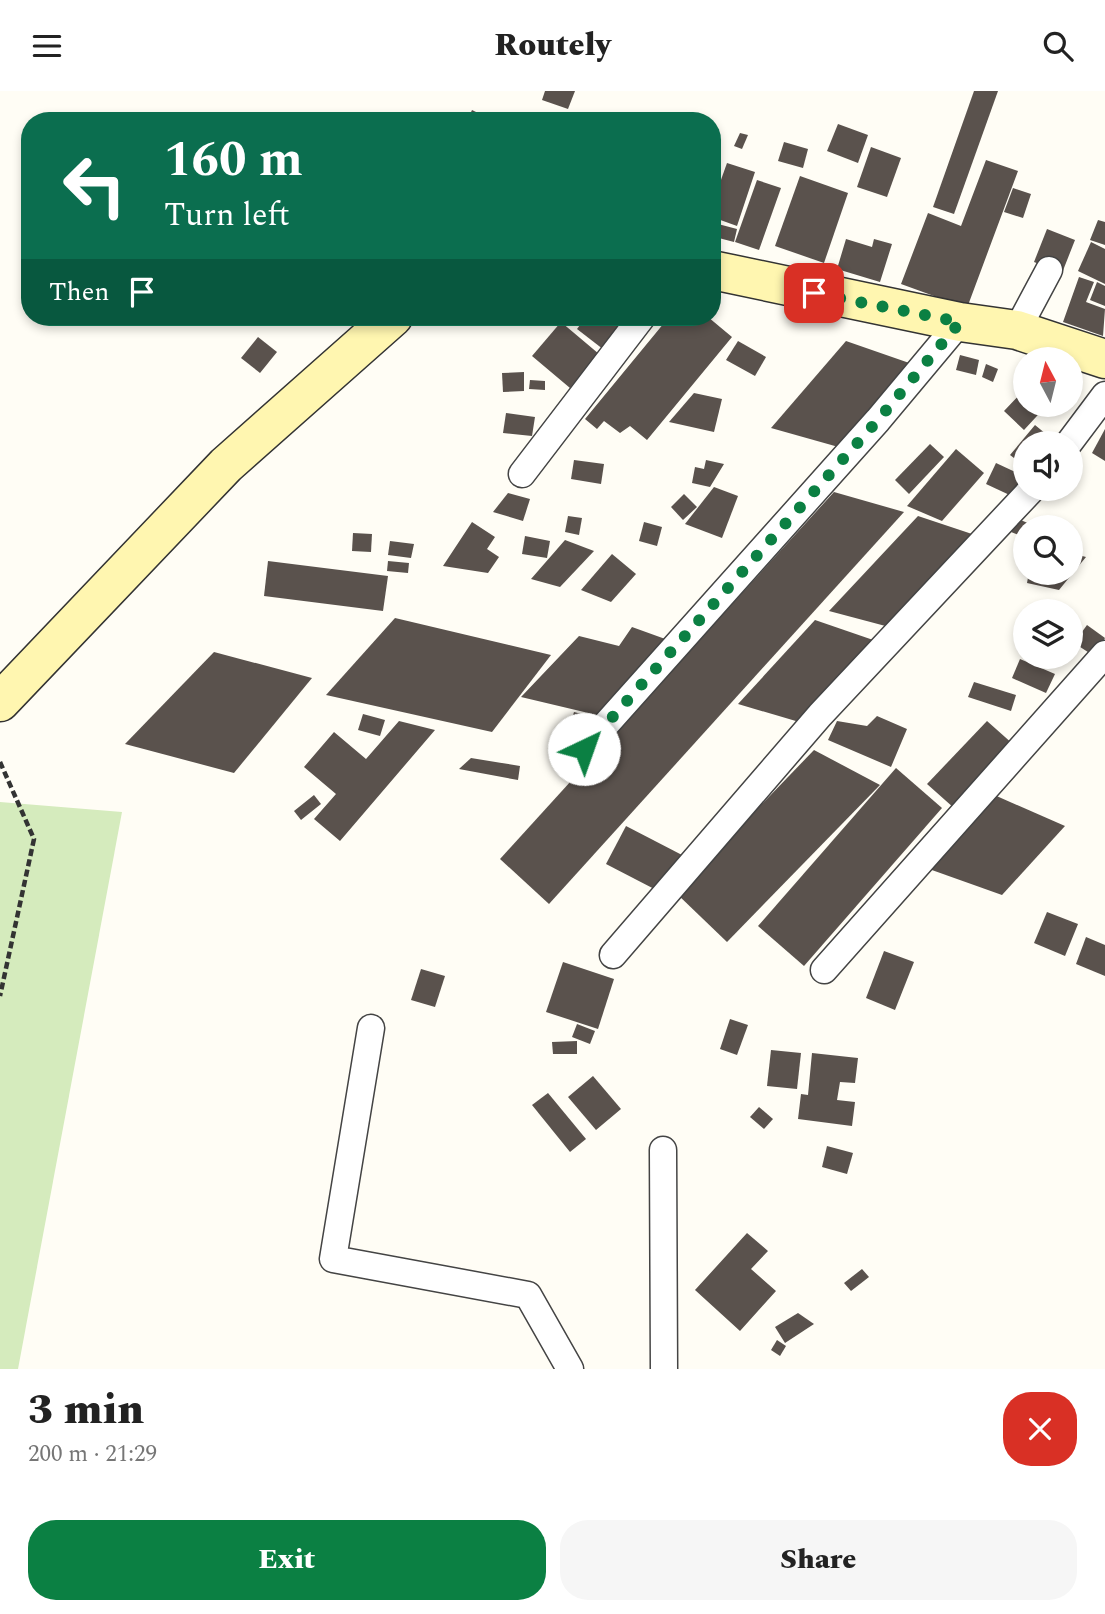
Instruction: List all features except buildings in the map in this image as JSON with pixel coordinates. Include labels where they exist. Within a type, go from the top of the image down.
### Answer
[{"type":"main road","points":[[721,272],[960,322],[1017,330],[1105,359]]},
{"type":"main road","points":[[0,702],[226,465],[383,326]]},
{"type":"street","points":[[1017,330],[1049,270]]},
{"type":"street","points":[[584,749],[878,420],[960,322]]},
{"type":"street","points":[[522,474],[635,326]]},
{"type":"street","points":[[1078,431],[1105,395]]},
{"type":"street","points":[[613,955],[820,715],[1020,501]]},
{"type":"street","points":[[824,969],[1105,654]]},
{"type":"street","points":[[371,1028],[333,1259],[528,1294],[570,1369]]},
{"type":"street","points":[[663,1150],[664,1369]]},
{"type":"path","points":[[0,762],[34,839],[0,996]]},
{"type":"green space","points":[[0,802],[122,812],[18,1369],[0,1369]]},
{"type":"route","points":[[584,749],[878,420],[960,322],[814,293]]}]
